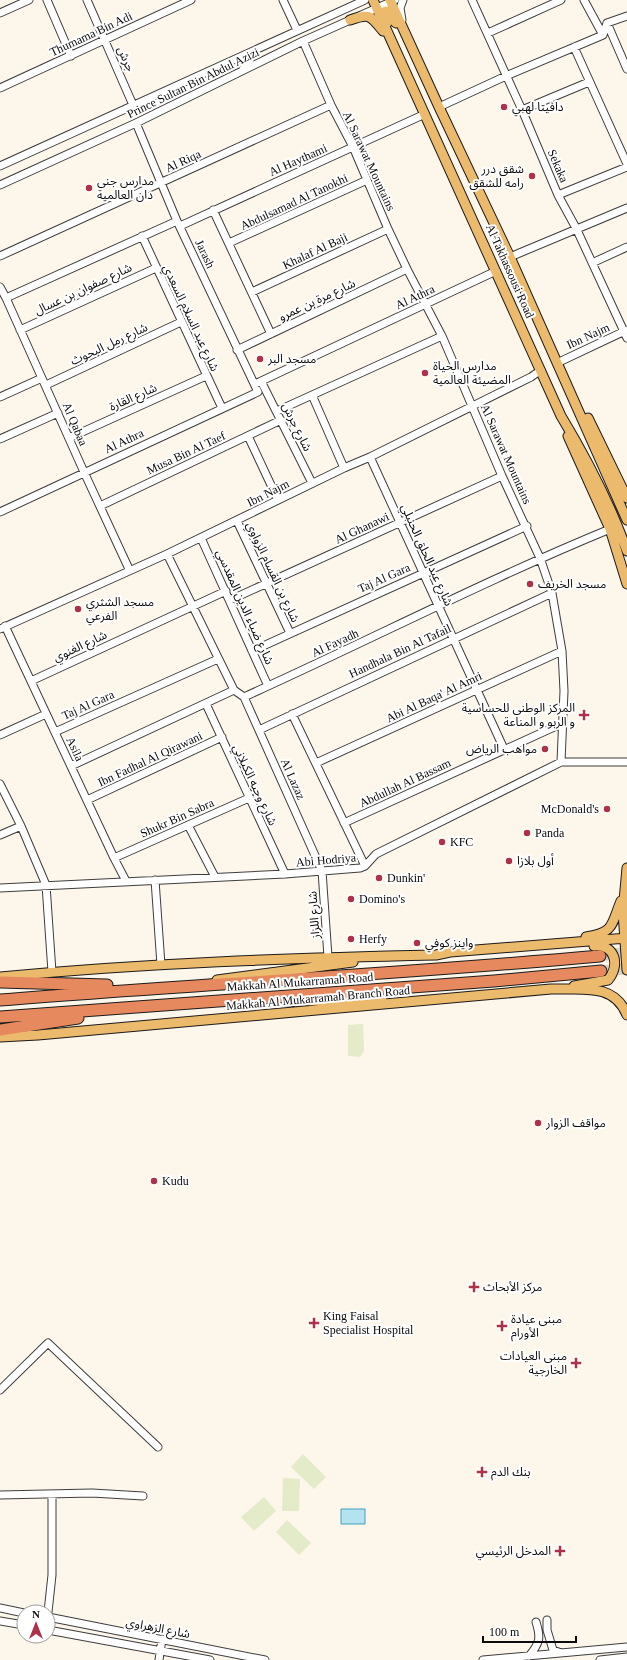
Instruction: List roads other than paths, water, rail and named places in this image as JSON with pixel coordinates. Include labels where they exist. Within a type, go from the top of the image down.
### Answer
[{"type":"highway","name":"Makkah Al Mukarramah Road","points":[[0,1000],[163,987],[466,968],[600,956]]},
{"type":"highway","name":"Makkah Al Mukarramah Road","points":[[0,1016],[215,1002],[494,981],[601,971]]},
{"type":"highway","points":[[0,982],[163,987]]},
{"type":"highway","points":[[0,1030],[143,1007]]},
{"type":"main road","name":"Al Takhassousi Road","points":[[392,1],[408,40],[510,257],[627,520]]},
{"type":"main road","name":"Al Takhassousi Road","points":[[375,4],[561,416],[587,458],[627,551]]},
{"type":"main road","points":[[392,42],[384,14],[386,11],[391,15],[408,40]]},
{"type":"main road","points":[[350,20],[365,15],[372,16],[392,42]]},
{"type":"main road","points":[[557,363],[598,437],[626,492]]},
{"type":"main road","points":[[561,416],[565,431],[610,529],[627,584]]},
{"type":"main road","points":[[627,868],[623,912],[627,970]]},
{"type":"main road","points":[[552,945],[594,936],[609,930],[614,922],[624,892]]},
{"type":"main road","points":[[163,987],[319,966],[436,955],[450,952],[626,941]]},
{"type":"main road","points":[[551,989],[608,980],[613,974],[615,965],[610,950],[604,945],[569,948],[552,945]]},
{"type":"main road","points":[[0,977],[161,965],[328,957],[436,955]]},
{"type":"main road","name":"Makkah Al Mukarramah Branch Road","points":[[0,1037],[38,1035],[551,989],[599,990],[614,996],[623,1005],[627,1015]]},
{"type":"main road","points":[[215,1002],[452,998]]},
{"type":"street","points":[[0,14],[29,0]]},
{"type":"street","points":[[47,0],[71,56]]},
{"type":"street","name":"جرش","points":[[87,0],[134,105]]},
{"type":"street","name":"Thumama Bin Adi","points":[[0,88],[191,0]]},
{"type":"street","points":[[283,0],[297,30]]},
{"type":"street","points":[[348,8],[360,0]]},
{"type":"street","name":"Prince Sultan Bin Abdul Azizi","points":[[0,166],[365,0]]},
{"type":"street","points":[[403,0],[400,8],[400,14],[408,40]]},
{"type":"street","name":"Sekaka","points":[[472,0],[522,110],[558,195],[576,228],[626,333]]},
{"type":"street","points":[[488,33],[561,0]]},
{"type":"street","points":[[584,0],[603,34]]},
{"type":"street","name":"Prince Sultan Bin Abdul Azizi","points":[[0,185],[136,123],[303,41],[350,20],[375,4],[392,1]]},
{"type":"street","points":[[348,8],[366,4],[368,8],[350,20]]},
{"type":"street","points":[[607,23],[627,16]]},
{"type":"street","points":[[439,107],[603,34],[607,23]]},
{"type":"street","points":[[607,23],[627,69]]},
{"type":"street","name":"Al Sarawat Mountains","points":[[303,41],[331,105],[353,147],[388,229],[442,336],[502,476],[527,526],[540,558],[552,593],[562,651],[564,691],[561,762]]},
{"type":"street","points":[[264,45],[255,55],[257,58],[274,56]]},
{"type":"street","points":[[558,195],[627,166],[574,47]]},
{"type":"street","points":[[226,62],[244,59],[250,60],[249,64],[235,75]]},
{"type":"street","points":[[522,110],[589,82]]},
{"type":"street","name":"Al Riqa","points":[[0,256],[161,184],[331,105]]},
{"type":"street","name":"Al Haythami","points":[[6,298],[142,236],[214,210],[425,114]]},
{"type":"street","name":"Jarash","points":[[136,123],[178,224],[237,350],[258,382],[258,392]]},
{"type":"street","name":"Abdulsamad Al Tanokhi","points":[[229,243],[367,180]]},
{"type":"street","points":[[510,257],[576,228],[627,208]]},
{"type":"street","points":[[214,210],[271,334]]},
{"type":"street","name":"Khalaf Al Baji","points":[[252,292],[388,229]]},
{"type":"street","name":"شارع عبد السلام السعدي","points":[[142,236],[222,408]]},
{"type":"street","points":[[592,263],[627,246]]},
{"type":"street","name":"شارع صفوان بن عسال","points":[[20,330],[156,268]]},
{"type":"street","name":"شارع مرة بن عمرو","points":[[237,350],[407,269]]},
{"type":"street","name":"Al Athra","points":[[258,382],[496,271]]},
{"type":"street","name":"Al Qabaa","points":[[0,287],[129,570]]},
{"type":"street","name":"شارع رمل البحوث","points":[[0,397],[44,382],[181,322]]},
{"type":"street","name":"Ibn Najm","points":[[557,363],[626,333]]},
{"type":"street","points":[[277,412],[442,336]]},
{"type":"street","name":"Ibn Najm","points":[[3,627],[202,538],[312,483],[370,457],[531,377],[541,370]]},
{"type":"street","name":"شارع القارة","points":[[69,438],[206,376]]},
{"type":"street","name":"شارع جرش","points":[[258,382],[277,412],[312,483]]},
{"type":"street","name":"Al Athra","points":[[0,512],[258,392]]},
{"type":"street","points":[[312,395],[344,468]]},
{"type":"street","points":[[0,439],[58,413]]},
{"type":"street","name":"Musa Bin Al Taef","points":[[100,506],[281,420]]},
{"type":"street","points":[[248,436],[278,500]]},
{"type":"street","name":"شارع عبد الحلق الحنبلي","points":[[370,457],[504,749]]},
{"type":"street","name":"Al Ghanawi","points":[[230,600],[502,476]]},
{"type":"street","name":"شارع بن القسام الزواوي","points":[[237,521],[290,633]]},
{"type":"street","name":"Taj Al Gara","points":[[252,650],[527,526]]},
{"type":"street","name":"Al Fayadh","points":[[244,697],[540,558],[610,529]]},
{"type":"street","name":"شارع ضياء الدين المقدسي","points":[[202,538],[268,686]]},
{"type":"street","points":[[168,554],[234,690],[244,697]]},
{"type":"street","name":"شارع الغنوي","points":[[31,681],[226,591]]},
{"type":"street","name":"Handhala Bin Al Tafail","points":[[259,730],[552,593]]},
{"type":"street","name":"Asila","points":[[3,627],[31,681],[126,881]]},
{"type":"street","name":"Abi Al Baqa' Al Amri","points":[[316,763],[562,651]]},
{"type":"street","name":"Taj Al Gara","points":[[55,732],[218,659]]},
{"type":"street","points":[[71,766],[234,690]]},
{"type":"street","name":"Al Lazaz","points":[[244,697],[322,871]]},
{"type":"street","name":"شارع وجيه الكيلاني","points":[[206,704],[285,874]]},
{"type":"street","points":[[0,735],[46,714]]},
{"type":"street","points":[[292,714],[366,866]]},
{"type":"street","name":"Abdullah Al Bassam","points":[[344,823],[563,723]]},
{"type":"street","name":"Ibn Fadhal Al Qirawani","points":[[87,800],[222,737]]},
{"type":"street","name":"Abi Hodriya","points":[[0,888],[285,874],[360,868],[366,866],[376,854],[561,762],[627,762]]},
{"type":"street","points":[[0,784],[3,797],[21,826],[46,885],[52,972]]},
{"type":"street","name":"Shukr Bin Sabra","points":[[114,858],[249,798]]},
{"type":"street","points":[[188,825],[215,877]]},
{"type":"street","points":[[0,835],[21,826]]},
{"type":"street","name":"شارع اللزاز","points":[[322,871],[328,957]]},
{"type":"street","points":[[155,880],[161,965]]},
{"type":"street","points":[[0,1390],[48,1343],[158,1447]]},
{"type":"street","points":[[0,1495],[92,1493],[144,1496]]},
{"type":"street","points":[[49,1604],[52,1575],[52,1494]]},
{"type":"street","points":[[0,1608],[16,1611]]},
{"type":"street","name":"شارع الزهراوي","points":[[56,1619],[265,1660]]},
{"type":"street","points":[[0,1620],[16,1623]]},
{"type":"street","points":[[547,1620],[547,1630],[553,1650],[562,1654]]},
{"type":"street","points":[[529,1656],[538,1642],[540,1635],[536,1622]]},
{"type":"street","points":[[56,1631],[210,1660]]},
{"type":"street","points":[[159,1660],[162,1639]]},
{"type":"street","points":[[483,1660],[627,1647]]},
{"type":"street","points":[[600,1660],[627,1657]]},
{"type":"water","points":[[341,1509],[365,1509],[365,1524],[341,1524]]},
{"type":"tunnel","points":[[600,956],[627,952]]},
{"type":"tunnel","points":[[601,971],[627,969]]},
{"type":"place","name":"دافيتا لهبي","points":[[504,107]]},
{"type":"place","name":"شقق درر رامه للشقق","points":[[532,176]]},
{"type":"place","name":"مدارس جنى دان العالمية","points":[[89,188]]},
{"type":"place","name":"مسجد البر","points":[[260,359]]},
{"type":"place","name":"مدارس الحياة المضيئة العالمية","points":[[425,373]]},
{"type":"place","name":"مسجد الخريف","points":[[530,584]]},
{"type":"place","name":"مسجد الشثري الفرعي","points":[[78,609]]},
{"type":"place","name":"المركز الوطني للحساسية و الربو و المناعة","points":[[584,715]]},
{"type":"place","name":"مواهب الرياض","points":[[545,749]]},
{"type":"place","name":"McDonald's","points":[[607,809]]},
{"type":"place","name":"Panda","points":[[527,833]]},
{"type":"place","name":"KFC","points":[[442,842]]},
{"type":"place","name":"أول بلازا","points":[[509,861]]},
{"type":"place","name":"Dunkin'","points":[[379,878]]},
{"type":"place","name":"Domino's","points":[[351,899]]},
{"type":"place","name":"Herfy","points":[[351,939]]},
{"type":"place","name":"واينز كوفي","points":[[417,943]]},
{"type":"place","name":"مواقف الزوار","points":[[538,1123]]},
{"type":"place","name":"Kudu","points":[[154,1181]]},
{"type":"place","name":"مركز الأبحاث","points":[[474,1287]]},
{"type":"place","name":"King Faisal Specialist Hospital","points":[[314,1323]]},
{"type":"place","name":"مبنى عيادة الأورام","points":[[502,1326]]},
{"type":"place","name":"مبنى العيادات الخارجية","points":[[576,1363]]},
{"type":"place","name":"بنك الدم","points":[[482,1472]]},
{"type":"place","name":"المدخل الرئيسي","points":[[560,1551]]}]
